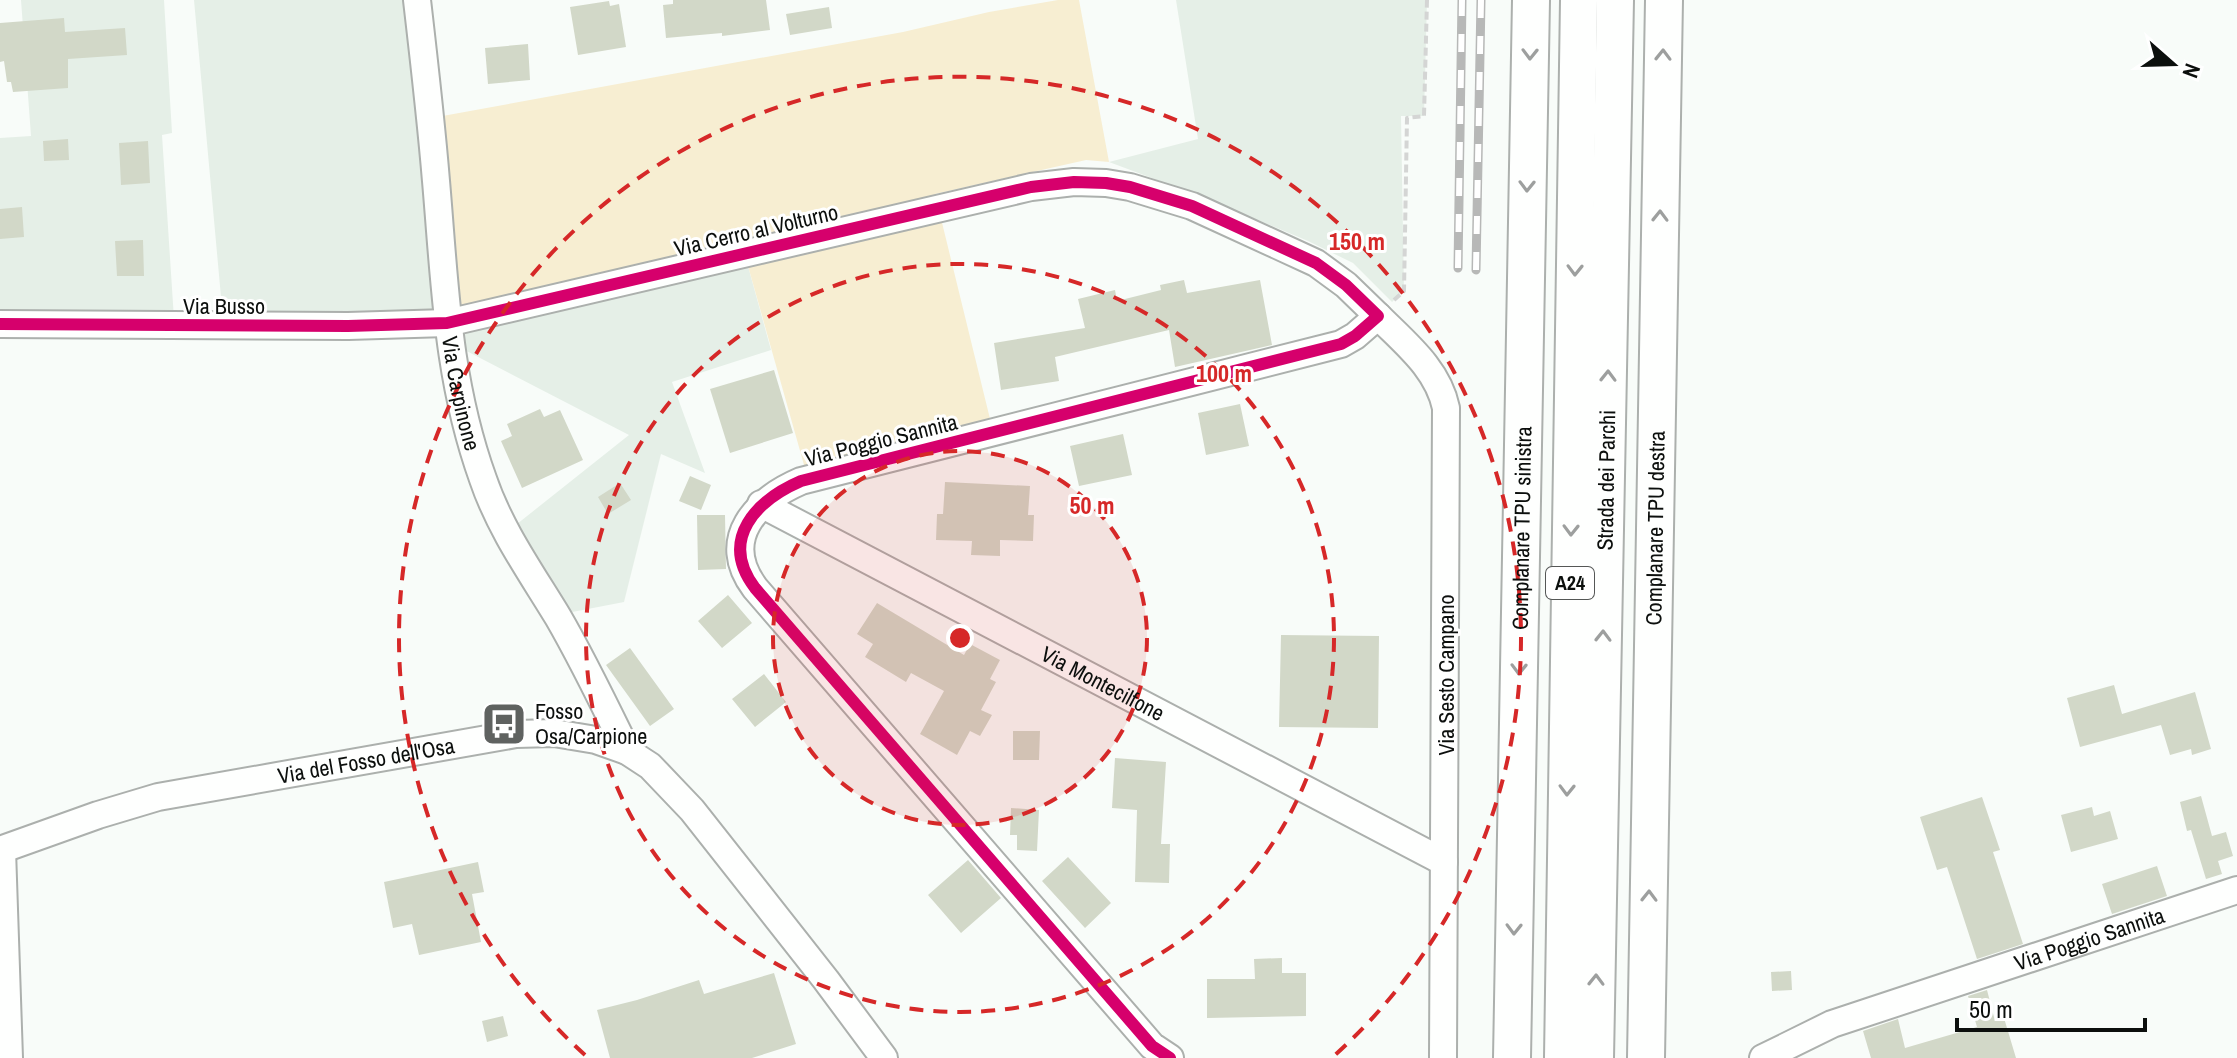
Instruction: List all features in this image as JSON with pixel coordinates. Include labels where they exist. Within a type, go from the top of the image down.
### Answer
[{"type":"highway","name":"Complanare TPU sinistra","points":[[1512,1058],[1531,0]]},
{"type":"highway","name":"Strada dei Parchi","points":[[1563,1058],[1579,0]]},
{"type":"highway","name":"Strada dei Parchi","points":[[1595,1058],[1615,0]]},
{"type":"highway","name":"Complanare TPU destra","points":[[1646,1058],[1664,0]]},
{"type":"street","name":"Via Carpinone","points":[[417,0],[447,323],[460,399],[480,471],[494,509],[571,640],[627,751]]},
{"type":"street","name":"Via Cerro al Volturno","points":[[447,323],[1031,187],[1074,182],[1130,187],[1177,200],[1215,216],[1316,263],[1337,277],[1378,316]]},
{"type":"street","name":"Via Poggio Sannita","points":[[1170,1058],[1147,1041],[751,582],[742,564],[741,539],[761,504],[790,485],[824,473],[1333,347],[1349,340],[1378,316]]},
{"type":"street","name":"Via Sesto Campano","points":[[1378,316],[1428,368],[1440,386],[1446,408],[1443,1058]]},
{"type":"street","name":"Via Busso","points":[[0,324],[348,326],[447,323]]},
{"type":"street","name":"Via Montecilfone","points":[[761,504],[1444,862]]},
{"type":"street","name":"Via del Fosso dell'Osa","points":[[1,850],[78,821],[158,797],[498,736],[526,733],[596,740],[627,751],[650,766],[680,796],[884,1058]]},
{"type":"street","points":[[1,850],[9,1058]]},
{"type":"street","name":"Via Poggio Sannita","points":[[1763,1058],[1832,1024],[2237,890]]},
{"type":"path","points":[[1404,291],[1407,118],[1424,116],[1427,0]]},
{"type":"shaded area","points":[[21,0],[164,0],[172,133],[162,135],[174,319],[0,317],[0,138],[31,136]]},
{"type":"shaded area","points":[[194,0],[410,0],[440,318],[223,319]]},
{"type":"shaded area","points":[[1058,0],[1079,0],[1109,162],[1086,160],[935,194],[992,427],[806,472],[748,266],[458,332],[437,117],[903,32]]},
{"type":"shaded area","points":[[1176,0],[1427,0],[1424,116],[1401,116],[1404,291],[1392,302],[1353,263],[1208,199],[1109,162],[1198,139]]},
{"type":"shaded area","points":[[748,266],[771,350],[672,382],[705,473],[661,454],[624,602],[562,614],[512,528],[629,435],[455,345],[458,332]]},
{"type":"building","points":[[673,0],[766,0],[770,30],[666,38],[663,5],[673,4]]},
{"type":"building","points":[[609,1],[610,6],[619,4],[626,47],[578,55],[570,7]]},
{"type":"building","points":[[829,7],[832,28],[790,35],[786,14]]},
{"type":"building","points":[[64,18],[65,32],[125,28],[127,55],[68,59],[68,88],[13,92],[11,82],[7,82],[4,61],[0,62],[0,23]]},
{"type":"building","points":[[528,44],[530,80],[488,84],[485,48]]},
{"type":"building","points":[[68,139],[69,160],[44,161],[43,141]]},
{"type":"building","points":[[148,141],[150,183],[121,185],[119,143]]},
{"type":"building","points":[[22,207],[24,237],[0,239],[0,209]]},
{"type":"building","points":[[143,240],[144,276],[117,276],[115,241]]},
{"type":"building","points":[[1184,280],[1187,293],[1260,280],[1272,345],[1175,367],[1169,330],[1055,357],[1059,381],[1001,390],[994,343],[1085,328],[1078,299],[1115,290],[1117,301],[1161,290],[1160,285]]},
{"type":"building","points":[[774,370],[793,433],[730,453],[710,389]]},
{"type":"building","points":[[1240,404],[1249,446],[1206,455],[1198,413]]},
{"type":"building","points":[[540,409],[544,417],[560,410],[583,460],[522,488],[501,441],[512,436],[507,424]]},
{"type":"building","points":[[1123,434],[1132,475],[1079,486],[1070,446]]},
{"type":"building","points":[[690,476],[711,485],[701,510],[679,501]]},
{"type":"building","points":[[945,482],[1030,486],[1028,515],[1034,515],[1033,541],[1000,540],[1000,556],[971,555],[972,541],[936,540],[937,514],[943,514]]},
{"type":"building","points":[[620,483],[631,500],[608,514],[598,497]]},
{"type":"building","points":[[697,515],[725,515],[726,569],[698,570]]},
{"type":"building","points":[[728,595],[752,623],[722,648],[698,621]]},
{"type":"building","points":[[877,603],[964,655],[970,644],[1000,660],[990,679],[996,682],[981,710],[992,715],[980,736],[970,731],[957,755],[920,734],[944,691],[911,673],[906,682],[865,657],[873,644],[857,634]]},
{"type":"building","points":[[1281,635],[1379,636],[1378,728],[1279,727]]},
{"type":"building","points":[[630,648],[674,709],[650,726],[606,665]]},
{"type":"building","points":[[764,674],[786,702],[755,727],[732,699]]},
{"type":"building","points":[[2114,685],[2122,714],[2195,692],[2211,749],[2192,755],[2191,749],[2170,755],[2161,725],[2080,747],[2067,698]]},
{"type":"building","points":[[1013,731],[1040,731],[1039,760],[1013,760]]},
{"type":"building","points":[[1115,758],[1166,762],[1161,844],[1170,844],[1169,883],[1135,882],[1137,810],[1112,808]]},
{"type":"building","points":[[2201,796],[2212,836],[2226,832],[2233,856],[2218,861],[2222,874],[2206,879],[2191,830],[2187,831],[2180,802]]},
{"type":"building","points":[[1982,797],[2000,850],[1993,852],[2023,944],[1977,959],[1947,867],[1937,870],[1920,817]]},
{"type":"building","points":[[2092,807],[2094,816],[2110,811],[2118,839],[2071,852],[2061,815]]},
{"type":"building","points":[[1011,808],[1039,810],[1037,851],[1017,850],[1017,835],[1010,835]]},
{"type":"building","points":[[1068,857],[1111,903],[1085,928],[1042,881]]},
{"type":"building","points":[[968,860],[1001,898],[961,933],[928,895]]},
{"type":"building","points":[[478,862],[484,892],[472,894],[481,942],[419,955],[412,924],[393,928],[384,882]]},
{"type":"building","points":[[2157,866],[2167,896],[2112,914],[2102,884]]},
{"type":"building","points":[[1282,958],[1282,973],[1306,973],[1306,1016],[1207,1018],[1207,979],[1255,979],[1254,959]]},
{"type":"building","points":[[1791,971],[1792,990],[1772,991],[1771,972]]},
{"type":"building","points":[[774,973],[796,1044],[752,1058],[610,1058],[597,1010],[699,980],[704,994]]},
{"type":"building","points":[[1987,990],[1995,1021],[2004,1018],[2016,1058],[1871,1058],[1863,1031],[1898,1019],[1905,1048],[1977,1027],[1968,996]]},
{"type":"building","points":[[503,1016],[508,1036],[487,1042],[482,1021]]},
{"type":"railway","points":[[1458,268],[1462,0]]},
{"type":"railway","points":[[1476,270],[1481,0]]},
{"type":"cycle path","points":[[0,324],[348,326],[447,323],[1031,187],[1074,182],[1130,187],[1192,206],[1316,263],[1346,285],[1378,316],[1341,344],[801,481],[757,510],[742,538],[740,553],[755,588],[1152,1046],[1170,1058]]},
{"type":"place","name":"Fosso Osa/Carpione","points":[[504,724]]}]
